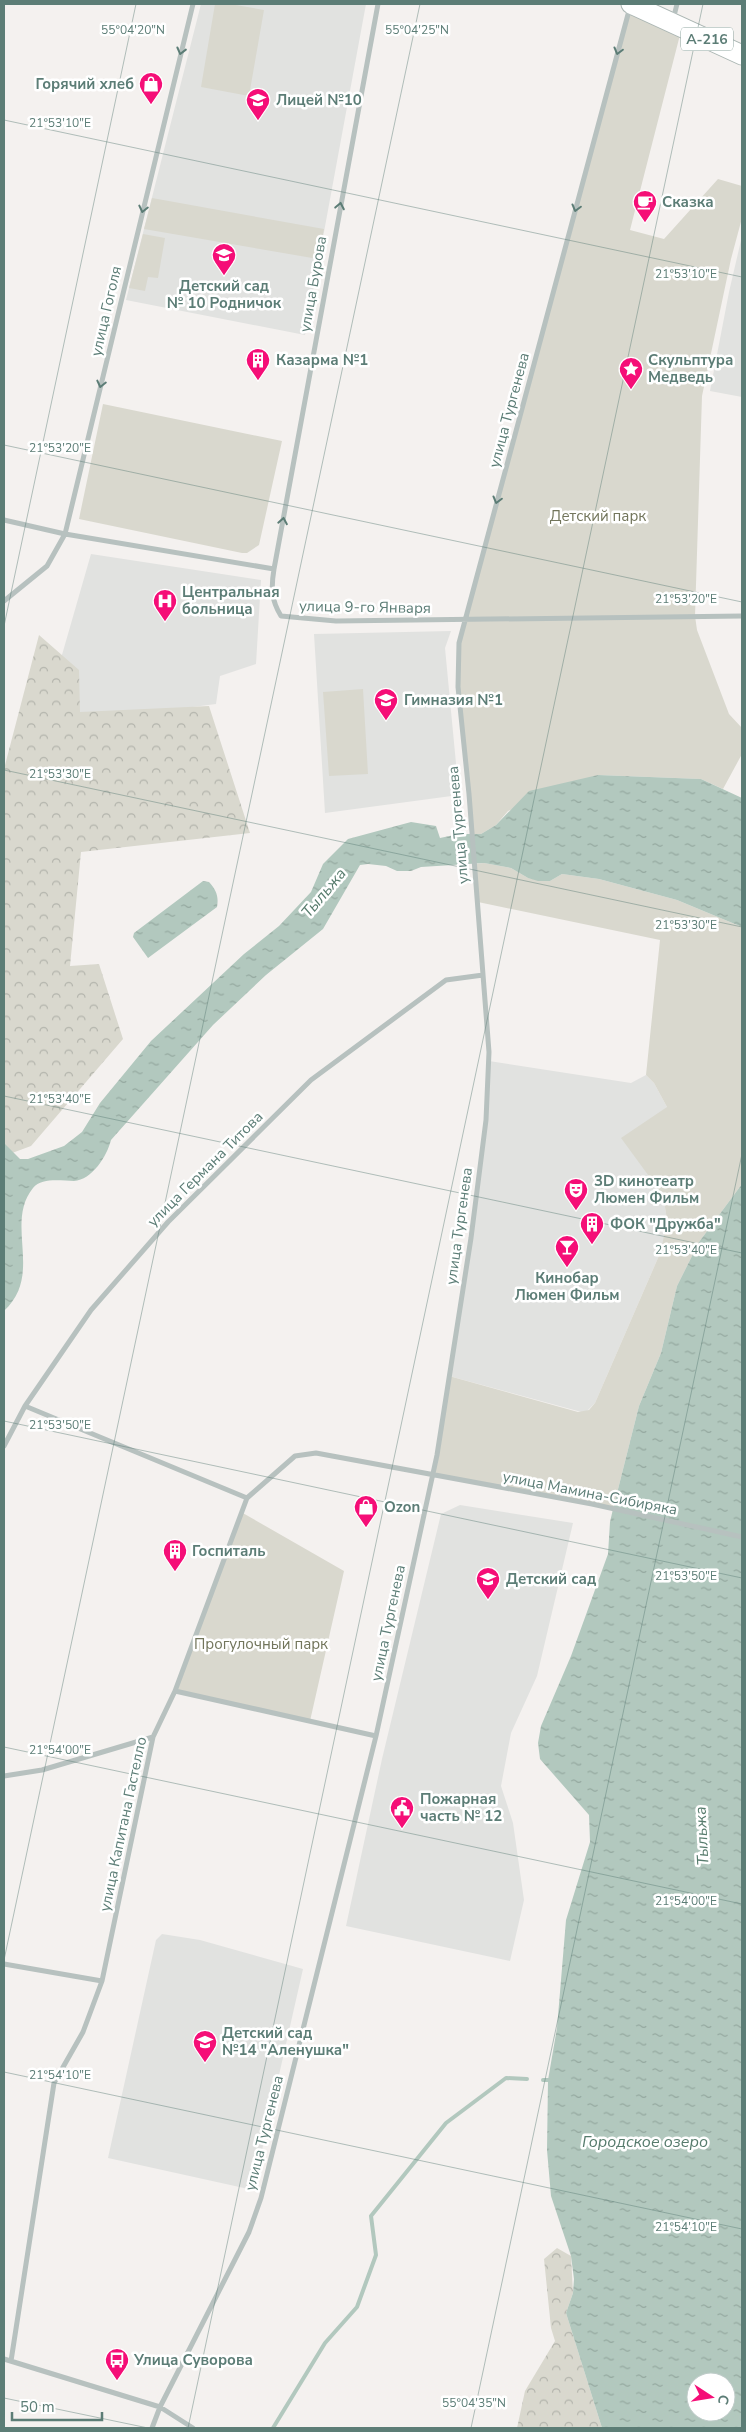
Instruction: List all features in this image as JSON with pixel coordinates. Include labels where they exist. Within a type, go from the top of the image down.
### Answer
[{"type":"main road","name":"А-216","points":[[631,4],[742,55]]},
{"type":"street","name":"улица Гоголя","points":[[4,601],[48,566],[65,534],[192,4]]},
{"type":"street","name":"улица Бурова","points":[[274,569],[378,4]]},
{"type":"street","name":"улица Тургенева","points":[[152,2428],[160,2407],[249,2232],[261,2198],[376,1736],[432,1476],[471,1238],[486,1120],[489,1052],[458,687],[460,643],[631,4]]},
{"type":"street","points":[[672,23],[677,4]]},
{"type":"street","points":[[4,520],[65,534],[274,569]]},
{"type":"street","name":"улица 9-го Января","points":[[274,569],[272,598],[281,616],[292,619],[336,621],[742,616]]},
{"type":"street","name":"улица Германа Титова","points":[[4,1446],[25,1406],[91,1310],[162,1230],[311,1080],[446,980],[483,975]]},
{"type":"street","points":[[25,1406],[247,1498]]},
{"type":"street","name":"улица Капитана Гастелло","points":[[11,2361],[54,2083],[83,2032],[102,1981],[153,1737],[175,1691],[247,1498],[295,1456],[316,1453],[432,1476]]},
{"type":"street","name":"улица Мамина-Сибиряка","points":[[432,1476],[592,1504],[742,1537]]},
{"type":"street","points":[[175,1691],[376,1736]]},
{"type":"street","points":[[4,1776],[42,1770],[153,1737]]},
{"type":"street","points":[[4,1964],[102,1981]]},
{"type":"street","points":[[4,2359],[160,2407],[193,2428]]},
{"type":"shaded area","name":"Лицей №10","points":[[201,4],[366,4],[305,335],[126,300]]},
{"type":"shaded area","points":[[742,236],[742,397],[710,391]]},
{"type":"shaded area","name":"Центральная больница","points":[[91,554],[261,580],[256,664],[220,676],[216,704],[67,723],[47,707]]},
{"type":"shaded area","name":"Гимназия №1","points":[[451,631],[445,648],[459,795],[325,813],[314,634]]},
{"type":"shaded area","points":[[489,1061],[631,1083],[646,1075],[654,1083],[667,1107],[651,1179],[664,1201],[667,1220],[666,1235],[661,1251],[595,1403],[585,1413],[449,1376],[486,1120]]},
{"type":"shaded area","points":[[460,1505],[573,1523],[537,1676],[511,1733],[501,1786],[513,1823],[524,1900],[510,1961],[346,1926],[382,1759],[441,1514]]},
{"type":"shaded area","name":"Детский сад №14 \"Аленушка\"","points":[[162,1934],[200,1940],[303,1969],[253,2190],[108,2158],[156,1940]]},
{"type":"green space","points":[[215,4],[230,4],[264,10],[249,96],[201,87]]},
{"type":"green space","name":"Детский парк","points":[[631,4],[682,27],[630,230],[664,239],[718,179],[742,186],[742,218],[731,259],[702,396],[695,616],[697,630],[729,714],[742,728],[742,754],[723,789],[701,779],[598,775],[508,811],[496,825],[481,834],[472,834],[458,687],[459,643]]},
{"type":"green space","points":[[152,198],[324,229],[318,259],[144,229]]},
{"type":"green space","points":[[143,234],[165,238],[158,278],[148,277],[145,291],[129,288]]},
{"type":"green space","points":[[103,404],[282,441],[259,545],[247,553],[242,553],[79,519]]},
{"type":"green space","points":[[39,635],[79,670],[80,712],[209,706],[250,833],[81,852],[70,966],[99,964],[123,1039],[31,1146],[4,1156],[4,769]]},
{"type":"green space","points":[[363,689],[368,774],[329,776],[323,692]]},
{"type":"green space","points":[[484,863],[511,868],[528,878],[550,881],[562,874],[599,879],[677,900],[742,927],[742,1184],[699,1242],[677,1286],[661,1353],[639,1406],[613,1509],[432,1476],[449,1376],[578,1412],[589,1410],[595,1403],[661,1251],[667,1220],[664,1201],[651,1179],[621,1138],[667,1107],[654,1083],[646,1075],[660,940],[478,902],[474,864]]},
{"type":"green space","name":"Прогулочный парк","points":[[241,1512],[344,1571],[310,1721],[175,1691]]},
{"type":"green space","points":[[557,2248],[571,2256],[573,2293],[566,2313],[602,2428],[517,2428],[525,2391],[555,2341],[551,2328],[544,2259]]},
{"type":"water","name":"Тыльжа","points":[[598,775],[701,779],[742,798],[742,927],[677,900],[599,879],[562,874],[550,881],[538,881],[528,878],[511,868],[484,863],[421,867],[411,871],[397,871],[386,866],[360,865],[323,929],[266,975],[213,1025],[111,1140],[106,1153],[93,1172],[81,1180],[47,1181],[33,1188],[25,1202],[22,1217],[23,1265],[21,1281],[16,1297],[4,1311],[4,1143],[20,1159],[28,1159],[64,1146],[82,1132],[100,1103],[151,1041],[244,954],[279,926],[311,892],[323,864],[348,839],[411,822],[436,826],[440,838],[459,834],[481,834],[496,825],[529,791]]},
{"type":"water","points":[[203,881],[209,882],[215,891],[218,900],[217,907],[148,958],[133,937],[134,933]]},
{"type":"water","name":"Городское озеро","points":[[742,1184],[742,2428],[602,2428],[566,2313],[573,2293],[574,2279],[571,2256],[551,2196],[547,2150],[548,2080],[557,2028],[566,1920],[590,1842],[589,1815],[540,1759],[538,1743],[541,1726],[571,1656],[608,1554],[610,1522],[639,1406],[661,1353],[677,1286],[699,1242]]},
{"type":"waterway","points":[[273,2428],[325,2343],[357,2307],[376,2255],[371,2216],[446,2123],[506,2078],[527,2079]]},
{"type":"waterway","points":[[543,2080],[548,2080]]},
{"type":"place","name":"Горячий хлеб","points":[[151,105]]},
{"type":"place","name":"Лицей №10","points":[[258,121]]},
{"type":"place","name":"Сказка","points":[[645,223]]},
{"type":"place","name":"Детский сад № 10 Родничок","points":[[224,276]]},
{"type":"place","name":"Казарма №1","points":[[258,381]]},
{"type":"place","name":"Скульптура Медведь","points":[[631,390]]},
{"type":"place","name":"Центральная больница","points":[[165,622]]},
{"type":"place","name":"Гимназия №1","points":[[386,721]]},
{"type":"place","name":"3D кинотеатр Люмен Фильм","points":[[576,1211]]},
{"type":"place","name":"ФОК \"Дружба\"","points":[[592,1245]]},
{"type":"place","name":"Кинобар Люмен Фильм","points":[[567,1268]]},
{"type":"place","name":"Ozon","points":[[366,1528]]},
{"type":"place","name":"Госпиталь","points":[[175,1572]]},
{"type":"place","name":"Детский сад","points":[[488,1600]]},
{"type":"place","name":"Пожарная часть № 12","points":[[402,1829]]},
{"type":"place","name":"Детский сад №14 \"Аленушка\"","points":[[205,2063]]},
{"type":"place","name":"Улица Суворова","points":[[117,2381]]}]
